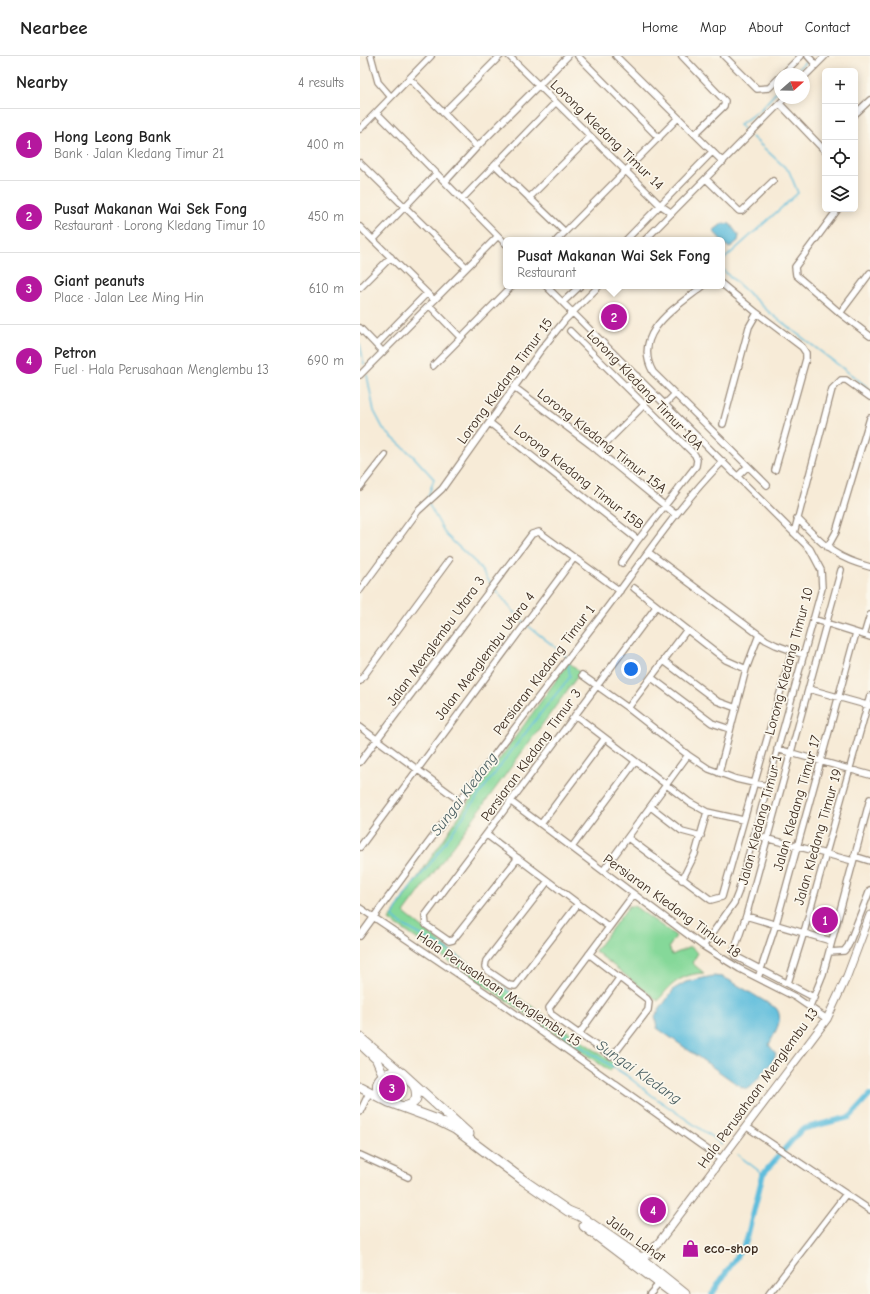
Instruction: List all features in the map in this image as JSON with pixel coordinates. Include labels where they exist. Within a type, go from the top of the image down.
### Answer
[{"type":"main road","points":[[360,1037],[414,1084],[417,1096],[415,1101],[408,1106],[403,1107],[369,1093],[360,1087]]},
{"type":"main road","points":[[360,1044],[376,1059],[381,1078],[378,1092],[382,1099]]},
{"type":"main road","points":[[360,1082],[372,1084],[388,1072],[402,1073]]},
{"type":"main road","name":"Jalan Lahat","points":[[414,1084],[460,1125],[482,1148]]},
{"type":"main road","name":"Jalan Lahat","points":[[403,1107],[435,1119],[482,1148],[568,1210],[590,1230],[674,1294]]},
{"type":"main road","name":"Jalan Lahat","points":[[568,1210],[580,1216],[639,1258],[685,1294]]},
{"type":"street","points":[[371,56],[378,82],[391,97]]},
{"type":"street","points":[[360,129],[431,56]]},
{"type":"street","points":[[443,113],[500,56]]},
{"type":"street","name":"Lorong Kledang Timur 14","points":[[509,56],[660,205],[672,213]]},
{"type":"street","points":[[445,182],[477,147],[568,56]]},
{"type":"street","points":[[578,56],[659,138]]},
{"type":"street","points":[[616,56],[723,162]]},
{"type":"street","points":[[682,56],[725,101],[724,106],[696,134]]},
{"type":"street","points":[[724,56],[757,89],[769,88],[774,83]]},
{"type":"street","points":[[789,68],[801,56]]},
{"type":"street","points":[[808,56],[816,65]]},
{"type":"street","points":[[810,71],[825,56]]},
{"type":"street","points":[[410,79],[477,147]]},
{"type":"street","points":[[858,111],[870,100]]},
{"type":"street","points":[[462,198],[556,102]]},
{"type":"street","points":[[648,237],[780,104],[822,146]]},
{"type":"street","points":[[377,113],[503,241]]},
{"type":"street","points":[[560,237],[678,118]]},
{"type":"street","points":[[529,198],[590,137]]},
{"type":"street","points":[[629,237],[713,151]]},
{"type":"street","points":[[360,163],[466,267]]},
{"type":"street","points":[[495,165],[565,232]]},
{"type":"street","points":[[373,240],[436,174]]},
{"type":"street","points":[[706,179],[739,211],[742,211],[773,181]]},
{"type":"street","points":[[836,212],[796,267],[796,275],[840,313],[870,336]]},
{"type":"street","points":[[360,227],[434,300]]},
{"type":"street","points":[[360,375],[498,236]]},
{"type":"street","points":[[360,288],[391,257]]},
{"type":"street","points":[[840,313],[870,273]]},
{"type":"street","points":[[725,286],[802,347],[806,353],[806,359],[799,387],[775,470]]},
{"type":"street","points":[[433,366],[509,289]]},
{"type":"street","name":"Lorong Kledang Timur 10","points":[[549,289],[794,532],[815,555],[821,570],[822,588],[734,904],[703,946]]},
{"type":"street","points":[[563,302],[577,289]]},
{"type":"street","name":"Lorong Kledang Timur 15","points":[[360,590],[424,506],[436,496],[490,423],[540,350],[573,312],[596,289]]},
{"type":"street","points":[[699,289],[652,331],[647,347],[648,363],[653,372],[767,485]]},
{"type":"street","points":[[376,345],[427,293]]},
{"type":"street","points":[[429,306],[461,338]]},
{"type":"street","points":[[723,424],[749,327],[757,313]]},
{"type":"street","points":[[360,328],[383,352]]},
{"type":"street","name":"Lorong Kledang Timur 10A","points":[[570,331],[695,455],[697,460],[696,466],[664,506]]},
{"type":"street","points":[[627,387],[638,376]]},
{"type":"street","points":[[794,532],[832,389],[841,380],[846,380],[870,397]]},
{"type":"street","name":"Lorong Kledang Timur 15A","points":[[514,387],[598,451],[675,514]]},
{"type":"street","points":[[665,404],[675,394]]},
{"type":"street","points":[[598,451],[645,404]]},
{"type":"street","points":[[827,548],[836,532],[870,418]]},
{"type":"street","name":"Lorong Kledang Timur 15B","points":[[490,423],[638,540],[664,506]]},
{"type":"street","points":[[361,483],[385,455]]},
{"type":"street","name":"Persiaran Kledang Timur 1","points":[[360,936],[460,800],[620,591],[675,514],[723,461]]},
{"type":"street","points":[[738,476],[748,466]]},
{"type":"street","points":[[797,518],[827,548],[850,562],[870,567]]},
{"type":"street","name":"Jalan Menglembu Utara 3","points":[[360,762],[532,534],[539,532],[574,558]]},
{"type":"street","points":[[622,563],[638,540]]},
{"type":"street","points":[[648,552],[759,635],[776,645],[804,655]]},
{"type":"street","points":[[574,558],[620,591]]},
{"type":"street","name":"Jalan Menglembu Utara 4","points":[[360,847],[519,630],[574,558]]},
{"type":"street","points":[[360,681],[449,560]]},
{"type":"street","name":"Jalan Kledang Timur 1","points":[[761,969],[735,956],[734,951],[746,916],[768,838],[841,570]]},
{"type":"street","points":[[634,588],[686,631],[726,660],[746,669]]},
{"type":"street","name":"Persiaran Kledang Timur 3","points":[[518,858],[452,940],[449,941],[426,925],[425,916],[656,607]]},
{"type":"street","points":[[813,619],[867,636],[870,615]]},
{"type":"street","points":[[628,708],[686,631]]},
{"type":"street","name":"Jalan Kledang Timur 17","points":[[758,978],[776,924],[856,633]]},
{"type":"street","points":[[719,773],[746,669],[759,635]]},
{"type":"street","name":"Lorong Kledang Timur 10","points":[[682,880],[711,900],[718,900],[724,894],[743,820],[792,651]]},
{"type":"street","points":[[664,661],[717,701],[736,708]]},
{"type":"street","points":[[582,675],[628,708],[688,756],[719,773],[754,784],[767,786]]},
{"type":"street","points":[[652,678],[712,723],[730,729]]},
{"type":"street","points":[[809,689],[869,706]]},
{"type":"street","name":"Jalan Kledang Timur 19","points":[[788,983],[869,706],[870,696]]},
{"type":"street","points":[[575,715],[688,802],[707,812],[743,820]]},
{"type":"street","points":[[360,726],[460,800]]},
{"type":"street","points":[[541,824],[605,738]]},
{"type":"street","points":[[777,749],[870,775]]},
{"type":"street","points":[[603,871],[688,756]]},
{"type":"street","points":[[572,847],[635,762]]},
{"type":"street","points":[[810,1006],[815,998],[823,974],[870,799]]},
{"type":"street","name":"Persiaran Kledang Timur 18","points":[[510,801],[703,946],[727,962],[810,1006],[827,1019]]},
{"type":"street","points":[[651,807],[682,831],[701,836]]},
{"type":"street","points":[[628,838],[682,880],[695,854],[707,812]]},
{"type":"street","points":[[487,835],[609,927]]},
{"type":"street","points":[[754,835],[826,853],[870,861]]},
{"type":"street","points":[[548,881],[484,964],[487,970],[509,985],[512,986],[518,984],[578,904]]},
{"type":"street","points":[[829,952],[844,951],[848,946],[870,890]]},
{"type":"street","points":[[589,954],[647,999],[650,1006],[613,1055],[608,1056],[551,1014],[549,1008],[550,1006],[609,927],[634,894]]},
{"type":"street","name":"Hala Perusahaan Menglembu 15","points":[[360,908],[492,997],[722,1160]]},
{"type":"street","name":"Hala Perusahaan Menglembu 13","points":[[649,1254],[747,1127],[827,1019],[847,976],[870,915]]},
{"type":"street","points":[[746,916],[831,941]]},
{"type":"street","points":[[761,969],[815,998]]},
{"type":"street","points":[[579,1034],[620,977]]},
{"type":"street","points":[[360,1112],[369,1093]]},
{"type":"street","points":[[747,1127],[870,1210]]},
{"type":"street","points":[[360,1155],[408,1177]]},
{"type":"street","points":[[769,1294],[846,1194]]},
{"type":"street","points":[[639,1258],[649,1254],[649,1266]]},
{"type":"street","points":[[650,1294],[659,1284]]},
{"type":"green space","points":[[569,662],[580,673],[404,913],[450,950],[615,1064],[610,1071],[389,920],[466,806]]},
{"type":"green space","points":[[629,906],[634,906],[676,936],[669,947],[672,955],[690,947],[698,953],[692,963],[704,973],[689,975],[677,981],[658,1001],[595,951]]},
{"type":"water","points":[[723,223],[730,224],[739,236],[738,241],[729,248],[725,244],[725,237],[719,237],[713,231]]},
{"type":"water","points":[[713,976],[722,977],[729,980],[776,1008],[778,1012],[778,1026],[769,1045],[776,1054],[772,1062],[751,1087],[747,1089],[741,1087],[657,1028],[655,1016],[674,989],[686,982]]},
{"type":"waterway","points":[[799,68],[807,60]]},
{"type":"waterway","points":[[744,129],[739,125],[761,109],[774,95]]},
{"type":"waterway","points":[[725,258],[798,193],[789,171],[752,137]]},
{"type":"waterway","points":[[725,272],[770,313],[870,389]]},
{"type":"waterway","name":"Sungai Kledang","points":[[360,344],[364,364]]},
{"type":"waterway","name":"Sungai Kledang","points":[[367,375],[374,411],[384,430],[413,456],[434,479],[427,500]]},
{"type":"waterway","name":"Sungai Kledang","points":[[428,503],[446,535],[476,563],[492,585]]},
{"type":"waterway","name":"Sungai Kledang","points":[[494,588],[517,616],[524,622]]},
{"type":"waterway","name":"Sungai Kledang","points":[[527,625],[567,658]]},
{"type":"waterway","name":"Sungai Kledang","points":[[568,662],[570,677],[484,788],[435,857],[401,901],[393,917],[401,924],[446,949],[495,981],[578,1045],[626,1075],[654,1097],[722,1144]]},
{"type":"waterway","name":"Sungai Kledang","points":[[712,1294],[746,1242],[763,1174],[802,1129],[850,1117],[870,1095]]},
{"type":"waterway","points":[[731,1125],[744,1109]]},
{"type":"waterway","points":[[718,1140],[726,1131]]},
{"type":"waterway","name":"Sungai Kledang","points":[[738,1155],[763,1174]]},
{"type":"place","name":"Pusat Makanan Wai Sek Fong","points":[[614,317]]},
{"type":"place","name":"Hong Leong Bank","points":[[825,920]]},
{"type":"place","name":"Giant peanuts","points":[[392,1088]]},
{"type":"place","name":"Petron","points":[[653,1210]]},
{"type":"place","name":"eco-shop","points":[[691,1248]]}]
